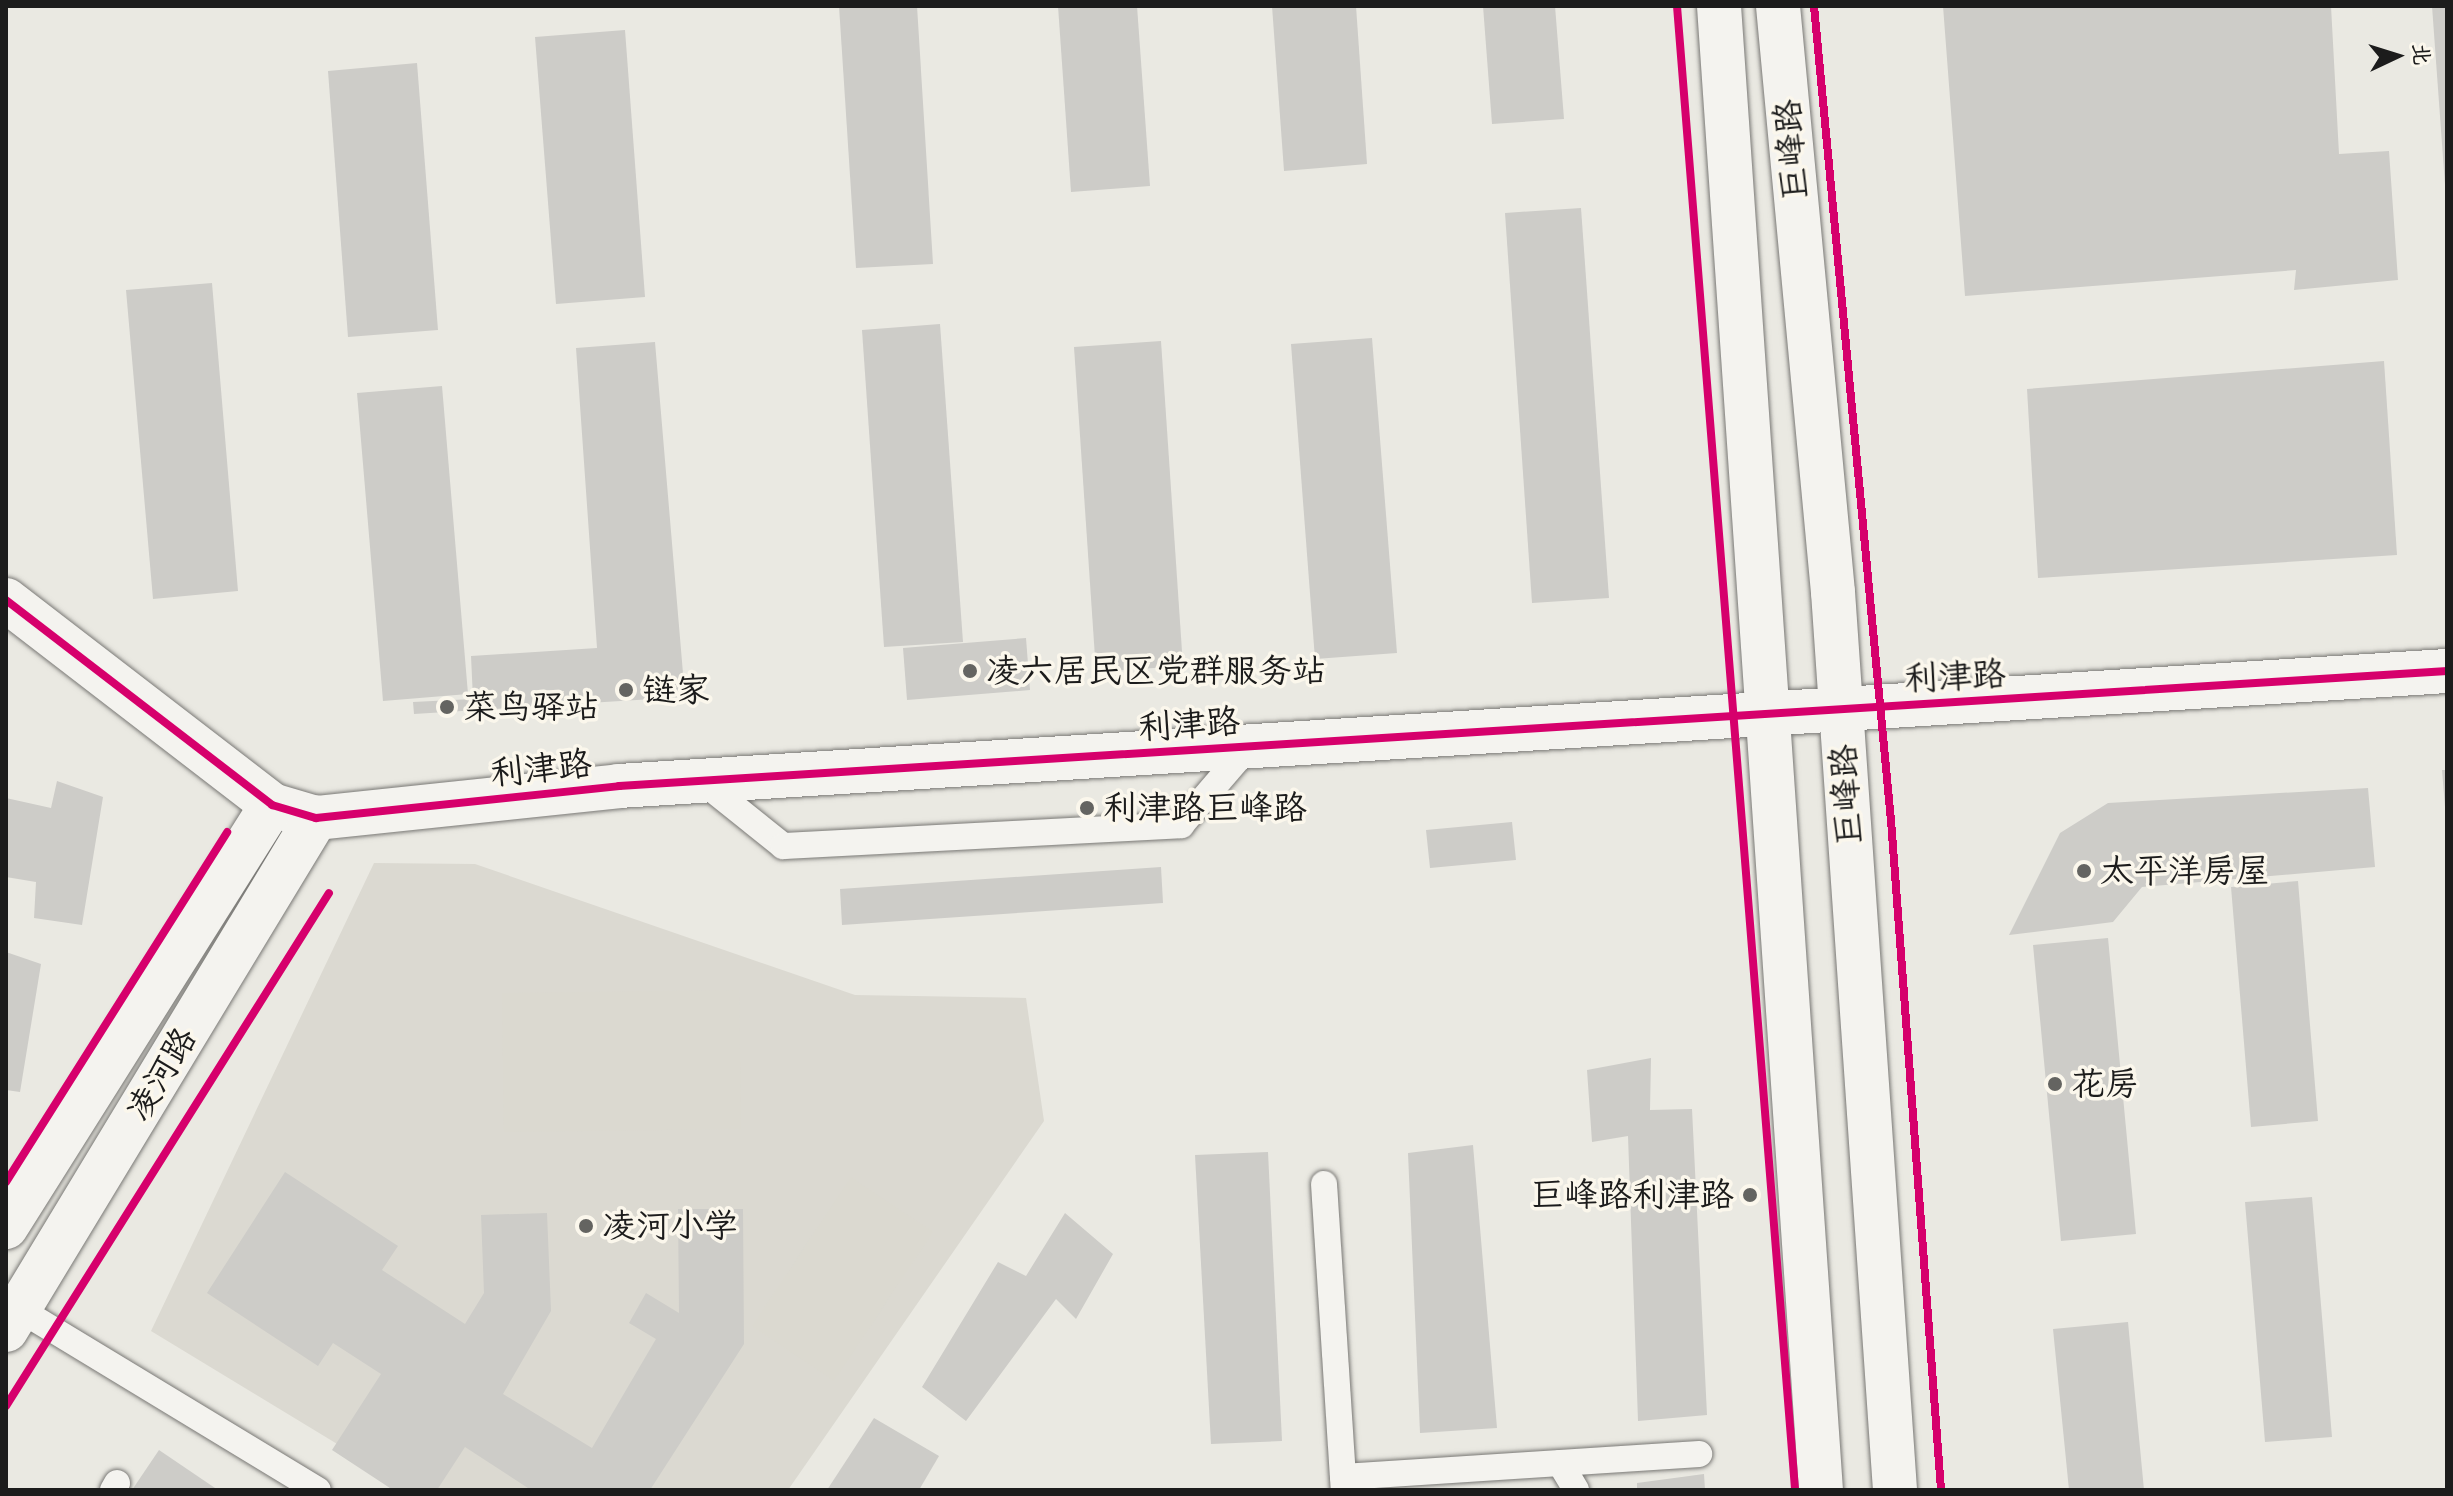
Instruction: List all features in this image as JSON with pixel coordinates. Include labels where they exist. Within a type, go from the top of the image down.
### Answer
[{"type":"street","name":"巨峰路","points":[[1719,6],[1821,1490]]},
{"type":"street","name":"巨峰路","points":[[1778,6],[1841,709],[1895,1490]]},
{"type":"street","name":"利津路","points":[[6,600],[272,805],[316,818],[702,781],[2447,671]]},
{"type":"street","name":"凌河路","points":[[6,1227],[272,805]]},
{"type":"street","name":"凌河路","points":[[11,1313],[316,818]]},
{"type":"lane","points":[[702,781],[783,846],[1181,825],[1248,747]]},
{"type":"lane","points":[[1324,1184],[1344,1484],[1560,1463],[1699,1454]]},
{"type":"lane","points":[[11,1313],[318,1490]]},
{"type":"lane","points":[[1560,1463],[1576,1490]]},
{"type":"shaded area","name":"凌河小学","points":[[374,863],[475,864],[855,995],[1026,998],[1044,1121],[788,1490],[413,1490],[151,1331]]},
{"type":"shaded area","points":[[739,990],[741,1129],[504,1132],[502,993]]},
{"type":"shaded area","points":[[851,1177],[933,1232],[834,1381],[752,1326]]},
{"type":"building","points":[[839,6],[917,6],[933,264],[856,268]]},
{"type":"building","points":[[1058,6],[1137,6],[1150,186],[1071,192]]},
{"type":"building","points":[[1272,6],[1356,6],[1367,164],[1284,171]]},
{"type":"building","points":[[1483,6],[1555,6],[1564,119],[1492,124]]},
{"type":"building","points":[[1943,6],[2331,6],[2339,154],[2389,151],[2398,280],[2294,290],[2296,270],[1965,296]]},
{"type":"building","points":[[2432,6],[2447,6],[2447,185],[2445,185]]},
{"type":"building","points":[[625,30],[645,297],[556,304],[535,37]]},
{"type":"building","points":[[417,63],[438,330],[348,337],[328,71]]},
{"type":"building","points":[[1581,208],[1609,598],[1532,603],[1505,213]]},
{"type":"building","points":[[212,283],[238,591],[153,599],[126,290]]},
{"type":"building","points":[[940,324],[963,642],[884,647],[862,330]]},
{"type":"building","points":[[1372,338],[1397,653],[1315,659],[1291,344]]},
{"type":"building","points":[[1161,341],[1183,666],[1096,672],[1074,347]]},
{"type":"building","points":[[655,342],[685,697],[414,714],[413,702],[473,699],[471,656],[597,648],[576,348]]},
{"type":"building","points":[[2384,361],[2397,555],[2038,578],[2027,389]]},
{"type":"building","points":[[442,386],[468,694],[383,701],[357,393]]},
{"type":"building","points":[[1026,638],[1030,690],[907,700],[903,648]]},
{"type":"building","points":[[2442,770],[2447,770],[2445,807]]},
{"type":"building","points":[[57,781],[103,797],[82,925],[34,918],[36,882],[6,877],[6,798],[51,808]]},
{"type":"building","points":[[2368,788],[2375,867],[2142,887],[2113,922],[2009,935],[2060,833],[2108,803]]},
{"type":"building","points":[[1512,822],[1516,860],[1430,868],[1426,830]]},
{"type":"building","points":[[1161,867],[1163,903],[842,925],[840,889]]},
{"type":"building","points":[[2298,881],[2318,1121],[2251,1127],[2231,887]]},
{"type":"building","points":[[2108,938],[2136,1234],[2061,1241],[2033,945]]},
{"type":"building","points":[[6,952],[41,964],[20,1092],[6,1090]]},
{"type":"building","points":[[1651,1058],[1650,1110],[1692,1109],[1707,1415],[1638,1421],[1628,1136],[1592,1142],[1587,1070]]},
{"type":"building","points":[[1473,1145],[1497,1428],[1420,1433],[1408,1153]]},
{"type":"building","points":[[1268,1152],[1282,1441],[1211,1444],[1195,1155]]},
{"type":"building","points":[[285,1172],[398,1246],[382,1270],[465,1324],[484,1293],[481,1215],[547,1213],[551,1311],[503,1394],[592,1448],[656,1339],[629,1323],[646,1293],[679,1313],[678,1209],[743,1209],[744,1344],[650,1490],[531,1490],[465,1447],[437,1490],[393,1490],[332,1450],[381,1374],[333,1343],[318,1366],[207,1293]]},
{"type":"building","points":[[2312,1197],[2332,1437],[2265,1442],[2245,1202]]},
{"type":"building","points":[[1065,1213],[1113,1254],[1076,1319],[1056,1299],[966,1421],[922,1387],[998,1262],[1026,1276]]},
{"type":"building","points":[[2128,1322],[2144,1490],[2069,1490],[2053,1329]]},
{"type":"building","points":[[874,1418],[939,1456],[919,1490],[827,1490]]},
{"type":"building","points":[[159,1450],[218,1490],[132,1490]]},
{"type":"building","points":[[1704,1474],[1705,1490],[1637,1490],[1637,1483]]},
{"type":"cycle path","points":[[1677,6],[1795,1490]]},
{"type":"cycle path","points":[[1814,6],[1891,820],[1941,1490]]},
{"type":"cycle path","points":[[6,600],[272,805],[316,818],[619,786],[2447,671]]},
{"type":"cycle path","points":[[6,1182],[227,832]]},
{"type":"cycle path","points":[[6,1406],[329,893]]},
{"type":"place","name":"凌六居民区党群服务站","points":[[970,671]]},
{"type":"place","name":"链家","points":[[626,690]]},
{"type":"place","name":"菜鸟驿站","points":[[447,707]]},
{"type":"place","name":"利津路巨峰路","points":[[1087,808]]},
{"type":"place","name":"太平洋房屋","points":[[2084,871]]},
{"type":"place","name":"花房","points":[[2055,1084]]},
{"type":"place","name":"巨峰路利津路","points":[[1750,1195]]},
{"type":"place","name":"凌河小学","points":[[586,1226]]}]
